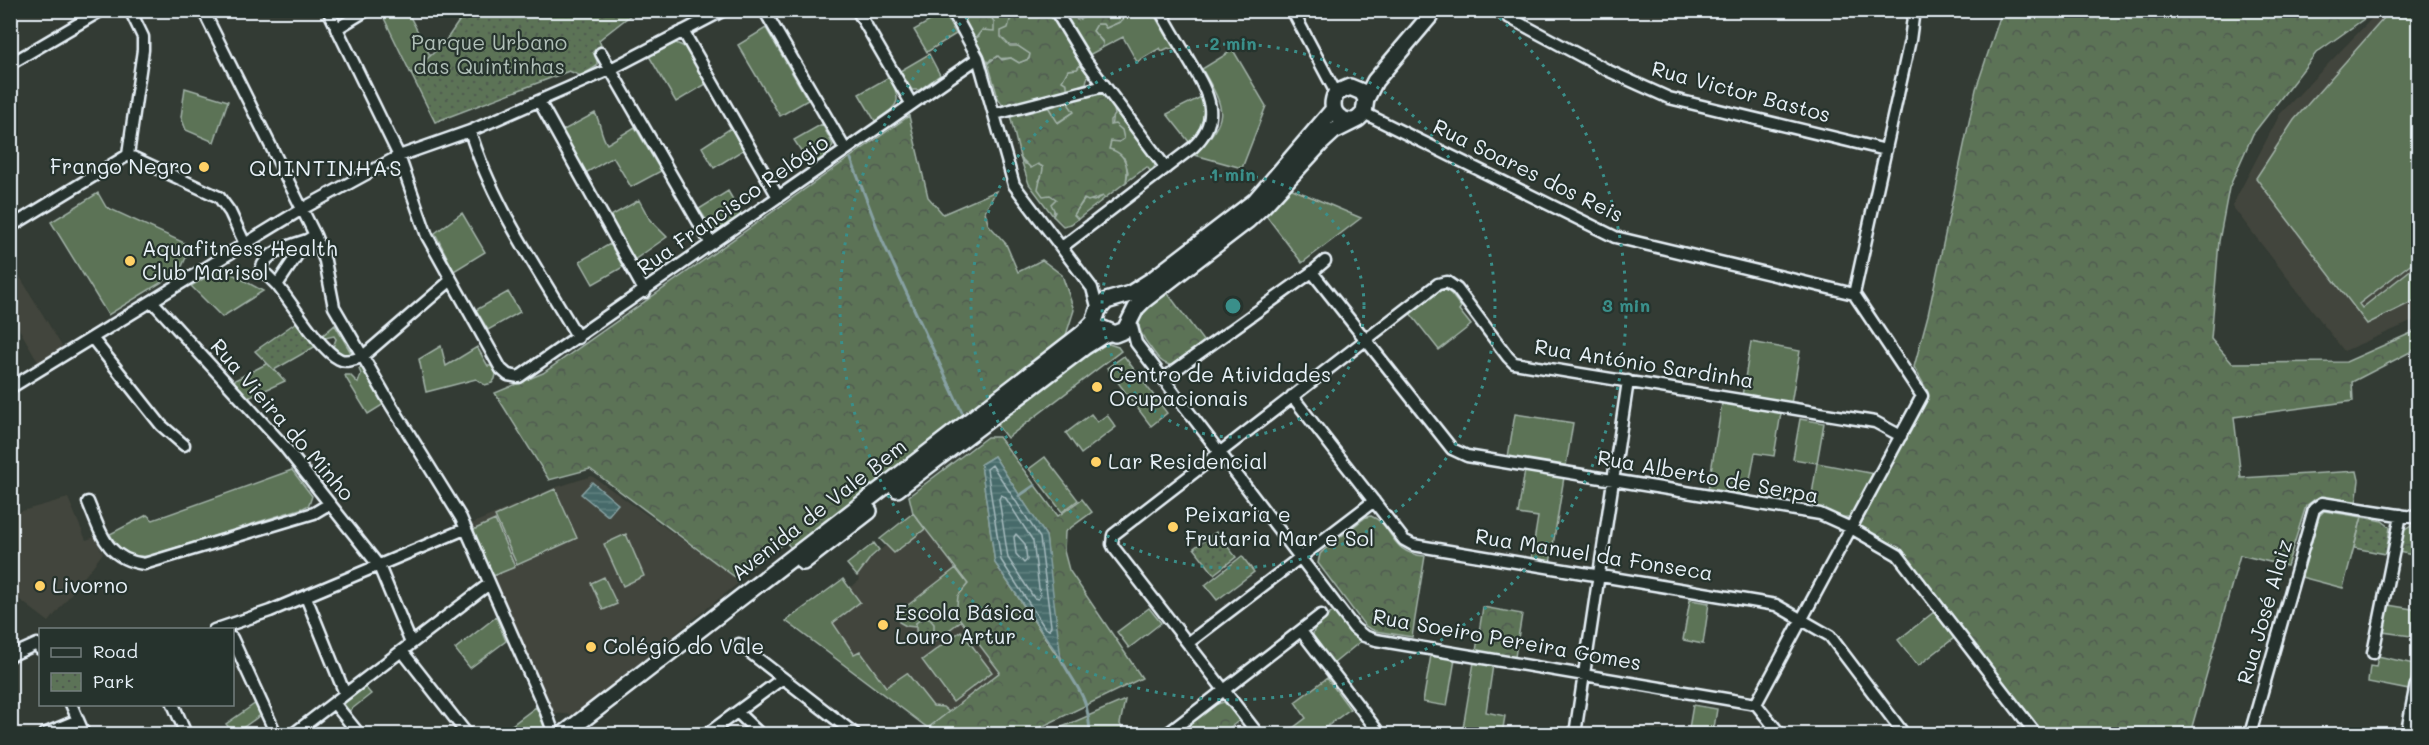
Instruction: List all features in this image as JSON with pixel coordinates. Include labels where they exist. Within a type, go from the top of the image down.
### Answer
[{"type":"main road","points":[[1361,111],[1338,117],[1333,110],[1332,101],[1343,90],[1367,74],[1422,10]]},
{"type":"main road","points":[[1361,111],[1375,81],[1435,10]]},
{"type":"main road","points":[[1343,90],[1362,92],[1361,111]]},
{"type":"main road","name":"Avenida de Vale Bem","points":[[564,735],[1082,334],[1094,322],[1101,305],[1152,280],[1255,201],[1333,110]]},
{"type":"main road","name":"Avenida de Vale Bem","points":[[579,735],[1096,339],[1125,330],[1144,300],[1248,220],[1321,143],[1361,111]]},
{"type":"main road","points":[[1114,299],[1127,304],[1131,320]]},
{"type":"main road","points":[[1098,313],[1100,327],[1112,333]]},
{"type":"main road","points":[[2409,735],[2418,687]]},
{"type":"street","points":[[10,64],[102,10]]},
{"type":"street","points":[[128,155],[143,50],[140,29],[130,10]]},
{"type":"street","points":[[203,10],[302,209],[311,238],[325,261],[334,307],[362,357],[450,498],[546,712],[554,735]]},
{"type":"street","points":[[311,238],[282,249],[263,262],[261,269],[277,285],[325,348],[340,360],[350,361],[362,357],[450,280],[427,236],[399,156],[327,10]]},
{"type":"street","points":[[336,28],[367,10]]},
{"type":"street","points":[[10,388],[302,209],[399,156],[470,131],[609,70],[724,10]]},
{"type":"street","points":[[764,10],[845,149]]},
{"type":"street","points":[[857,10],[911,104]]},
{"type":"street","points":[[952,10],[978,58],[1014,185],[1092,288],[1098,313]]},
{"type":"street","points":[[1055,10],[1104,86],[1166,168]]},
{"type":"street","points":[[1062,247],[1202,139],[1210,123],[1210,104],[1205,88],[1160,10]]},
{"type":"street","points":[[1292,10],[1343,90]]},
{"type":"street","name":"Rua Victor Bastos","points":[[1495,10],[1609,72],[1669,98],[1886,150]]},
{"type":"street","points":[[1780,735],[1756,704],[1922,396],[1854,294],[1910,40],[1914,10]]},
{"type":"street","points":[[683,32],[777,197]]},
{"type":"street","points":[[601,53],[711,244]]},
{"type":"street","name":"Rua Francisco Relógio","points":[[450,280],[501,369],[508,375],[519,377],[645,292],[845,149],[978,58]]},
{"type":"street","points":[[995,114],[1104,86]]},
{"type":"street","points":[[539,101],[645,292]]},
{"type":"street","name":"Rua Soares dos Reis","points":[[1361,111],[1615,237],[1854,294]]},
{"type":"street","points":[[470,131],[478,158],[491,187],[578,338]]},
{"type":"street","points":[[10,227],[128,155]]},
{"type":"street","points":[[128,155],[219,197],[230,212],[245,244]]},
{"type":"street","points":[[277,285],[311,238]]},
{"type":"street","points":[[1163,379],[1325,261]]},
{"type":"street","name":"Rua Alberto de Serpa","points":[[1312,272],[1452,449],[1467,456],[1820,514],[1851,528],[1898,555],[2036,735]]},
{"type":"street","name":"Rua António Sardinha","points":[[1188,643],[1114,548],[1112,539],[1115,533],[1438,284],[1447,282],[1457,289],[1514,363],[1875,422],[1901,436]]},
{"type":"street","points":[[1092,288],[1114,299]]},
{"type":"street","name":"Rua Vieira do Minho","points":[[152,301],[284,446],[379,566],[411,643]]},
{"type":"street","name":"Rua Soeiro Pereira Gomes","points":[[1131,320],[1136,343],[1354,627],[1370,639],[1756,704]]},
{"type":"street","name":"Rua Soeiro Pereira Gomes","points":[[1112,333],[1136,343]]},
{"type":"street","points":[[92,338],[160,425],[184,445]]},
{"type":"street","points":[[1575,735],[1601,576],[1628,381]]},
{"type":"street","name":"Rua Manuel da Fonseca","points":[[1292,396],[1404,540],[1413,545],[1776,605],[1830,636],[1904,735]]},
{"type":"street","points":[[1258,735],[1188,643],[1374,501]]},
{"type":"street","points":[[88,502],[109,547],[122,559],[144,564],[315,513],[329,504]]},
{"type":"street","name":"Rua José Alaiz","points":[[2250,735],[2314,509],[2322,503],[2401,515]]},
{"type":"street","points":[[2373,653],[2401,515],[2418,518]]},
{"type":"street","points":[[228,628],[465,529]]},
{"type":"street","points":[[293,735],[489,584]]},
{"type":"street","points":[[306,597],[345,694]]},
{"type":"street","points":[[1167,735],[1321,615]]},
{"type":"street","points":[[1301,631],[1380,735]]},
{"type":"street","points":[[234,642],[276,735]]},
{"type":"street","points":[[10,656],[37,644],[39,647]]},
{"type":"street","points":[[739,644],[855,735]]},
{"type":"street","points":[[402,651],[467,735]]},
{"type":"street","points":[[707,735],[783,678]]},
{"type":"street","points":[[334,703],[359,735]]},
{"type":"street","points":[[71,706],[84,735]]},
{"type":"street","points":[[172,706],[186,735]]},
{"type":"street","points":[[737,712],[760,735]]},
{"type":"street","points":[[44,735],[78,720]]},
{"type":"shaded area","points":[[2379,11],[2418,11],[2418,319],[2344,351],[2232,206],[2280,114]]},
{"type":"shaded area","points":[[11,262],[63,348],[39,363],[11,315]]},
{"type":"shaded area","name":"Colégio do Vale","points":[[592,476],[741,581],[575,715],[552,713],[469,525],[554,488]]},
{"type":"shaded area","points":[[68,498],[86,540],[95,537],[103,553],[49,622],[11,593],[11,514]]},
{"type":"shaded area","name":"Escola Básica Louro Artur","points":[[925,529],[968,584],[956,614],[1000,673],[928,728],[796,629],[860,580],[857,576],[863,566],[887,544],[894,553]]},
{"type":"green space","points":[[383,10],[407,11],[431,57],[411,74],[381,12]]},
{"type":"green space","points":[[1048,10],[1081,64],[1077,69],[1068,70],[1062,81],[1067,84],[1067,90],[1010,105],[1002,104],[998,98],[988,63],[998,56],[1002,60],[1011,58],[1019,63],[1029,59],[1030,54],[1018,46],[1010,46],[1001,37],[1001,31],[1008,28],[1010,20],[1019,11]]},
{"type":"green space","points":[[2391,10],[2411,11],[2414,15],[2418,12],[2418,258],[2359,304],[2362,308],[2418,264],[2418,299],[2367,324],[2256,178],[2294,120]]},
{"type":"green space","name":"Parque Urbano das Quintinhas","points":[[466,11],[636,11],[599,40],[601,45],[593,52],[597,66],[581,76],[569,71],[435,122],[411,74],[444,43]]},
{"type":"green space","points":[[958,11],[988,11],[994,22],[994,31],[982,30],[975,39]]},
{"type":"green space","points":[[988,11],[1019,11],[1010,20],[1018,46],[1030,54],[1029,59],[1019,63],[1011,58],[991,59],[988,63],[975,39],[979,36]]},
{"type":"green space","points":[[1072,11],[1077,20],[1083,18],[1085,11],[1122,11],[1122,21],[1106,28],[1103,24],[1097,24],[1093,31],[1103,43],[1102,48],[1089,55],[1067,20],[1065,14]]},
{"type":"green space","points":[[1122,11],[1152,11],[1175,50],[1168,48],[1162,51],[1160,48],[1137,62],[1123,37],[1102,48],[1103,42],[1093,31],[1097,24],[1103,24],[1106,28],[1122,21]]},
{"type":"green space","points":[[2002,11],[2375,11],[2316,53],[2253,134],[2229,188],[2219,241],[2211,339],[2232,363],[2346,362],[2418,330],[2418,348],[2352,382],[2353,401],[2234,417],[2241,478],[2357,471],[2359,480],[2356,505],[2326,498],[2315,499],[2306,506],[2287,566],[2240,555],[2190,734],[2043,734],[1904,553],[1859,528],[1928,392],[1914,367],[1928,315],[1976,89]]},
{"type":"green space","points":[[944,13],[956,34],[927,52],[914,30]]},
{"type":"green space","points":[[766,28],[808,100],[780,116],[738,45]]},
{"type":"green space","points":[[676,43],[685,47],[706,84],[676,102],[649,56]]},
{"type":"green space","points":[[1233,50],[1266,106],[1242,168],[1195,155],[1214,132],[1221,114],[1216,95],[1202,69]]},
{"type":"green space","points":[[929,54],[940,75],[919,90],[912,90],[900,71]]},
{"type":"green space","points":[[1081,64],[1088,75],[1086,83],[1067,90],[1062,81],[1068,70],[1077,69]]},
{"type":"green space","points":[[889,77],[896,93],[896,103],[875,121],[859,94]]},
{"type":"green space","points":[[185,88],[228,101],[214,142],[186,130],[181,117]]},
{"type":"green space","points":[[1096,93],[1107,98],[1113,107],[1115,115],[1110,120],[1110,125],[1115,124],[1122,130],[1124,139],[1119,142],[1111,141],[1109,149],[1123,157],[1127,171],[1126,182],[1105,198],[1103,196],[1088,201],[1084,199],[1074,215],[1078,219],[1063,226],[1053,216],[1055,212],[1051,204],[1056,199],[1050,195],[1043,196],[1038,189],[1043,167],[1038,164],[1031,168],[1020,157],[1010,115],[1047,105],[1058,123],[1074,112],[1069,105],[1070,99]]},
{"type":"green space","points":[[1203,96],[1206,109],[1204,121],[1190,143],[1167,114]]},
{"type":"green space","points":[[1070,99],[1074,112],[1057,123],[1047,105]]},
{"type":"green space","points":[[1115,108],[1155,165],[1152,173],[1147,167],[1126,182],[1128,172],[1124,158],[1109,149]]},
{"type":"green space","points":[[595,113],[607,144],[635,127],[661,171],[631,187],[613,157],[584,174],[560,132]]},
{"type":"green space","points":[[909,116],[928,197],[943,214],[996,191],[985,211],[988,224],[1006,244],[1018,272],[1042,260],[1062,275],[1074,310],[1066,335],[792,549],[786,542],[735,577],[590,469],[549,480],[495,393],[543,373]]},
{"type":"green space","points":[[822,124],[833,145],[828,154],[811,166],[794,140]]},
{"type":"green space","points":[[731,128],[743,150],[714,168],[702,147]]},
{"type":"green space","points":[[1020,157],[1025,164],[1038,164],[1043,167],[1043,174],[1039,181],[1056,199],[1053,216],[1029,184]]},
{"type":"green space","points":[[1290,188],[1361,218],[1302,263],[1265,214]]},
{"type":"green space","points":[[728,191],[742,215],[722,229],[713,230],[699,209]]},
{"type":"green space","name":"Aquafitness Health Club Marisol","points":[[98,193],[106,207],[191,246],[180,271],[108,315],[51,222]]},
{"type":"green space","points":[[1103,196],[1105,198],[1078,219],[1073,215],[1085,199],[1094,201]]},
{"type":"green space","points":[[639,200],[650,220],[667,237],[634,260],[609,217]]},
{"type":"green space","points":[[462,213],[485,252],[454,271],[435,233]]},
{"type":"green space","points":[[610,244],[623,267],[593,284],[580,261]]},
{"type":"green space","points":[[218,270],[227,271],[263,291],[222,317],[191,286]]},
{"type":"green space","points":[[1444,289],[1461,307],[1459,310],[1471,325],[1439,350],[1409,312],[1435,292]]},
{"type":"green space","points":[[1166,291],[1204,342],[1171,365],[1162,361],[1154,353],[1139,329],[1140,315],[1144,309]]},
{"type":"green space","points":[[508,292],[520,312],[488,330],[476,310]]},
{"type":"green space","points":[[298,321],[316,346],[274,370],[255,351]]},
{"type":"green space","points":[[335,325],[353,356],[339,354],[333,347],[336,339],[334,336],[325,338],[323,335]]},
{"type":"green space","points":[[1751,342],[1800,351],[1791,404],[1742,396]]},
{"type":"green space","points":[[1109,344],[1118,347],[1121,351],[1007,438],[996,424],[1098,346]]},
{"type":"green space","points":[[441,346],[446,366],[477,347],[488,366],[493,366],[495,379],[492,383],[485,385],[476,379],[426,392],[419,359]]},
{"type":"green space","points":[[1124,356],[1167,413],[1151,426],[1107,368]]},
{"type":"green space","points":[[268,363],[285,381],[248,398],[233,381]]},
{"type":"green space","points":[[362,366],[384,404],[368,414],[345,375],[350,375],[358,383],[361,374],[359,369]]},
{"type":"green space","points":[[1722,403],[1781,413],[1774,456],[1755,453],[1747,497],[1708,490]]},
{"type":"green space","points":[[1091,414],[1097,422],[1107,415],[1116,427],[1081,454],[1066,433]]},
{"type":"green space","points":[[1515,414],[1573,423],[1566,466],[1508,457]]},
{"type":"green space","points":[[1800,419],[1824,423],[1817,463],[1793,459]]},
{"type":"green space","points":[[987,437],[999,437],[1058,516],[1082,499],[1092,512],[1065,532],[1064,551],[1069,570],[1142,678],[1027,734],[934,734],[928,728],[1000,672],[956,614],[958,596],[968,584],[913,513],[909,496]],"holes":[[[994,456],[1046,536],[1058,657],[995,563],[981,464]]]},
{"type":"green space","points":[[1045,457],[1078,500],[1062,512],[1029,469]]},
{"type":"green space","points":[[1817,463],[1875,474],[1851,516],[1836,516],[1810,507]]},
{"type":"green space","points":[[292,470],[312,496],[309,505],[303,508],[149,556],[136,556],[126,552],[110,534],[147,515],[153,520]]},
{"type":"green space","points":[[1525,470],[1564,477],[1550,564],[1531,560],[1538,517],[1518,514]]},
{"type":"green space","points":[[555,489],[577,538],[517,565],[495,516]]},
{"type":"green space","points":[[2324,511],[2362,517],[2343,588],[2301,577],[2319,516]]},
{"type":"green space","points":[[913,513],[925,529],[894,553],[880,539]]},
{"type":"green space","points":[[1371,516],[1384,526],[1398,545],[1413,554],[1425,556],[1412,637],[1375,631],[1365,626],[1318,563],[1320,554],[1324,550],[1366,517]]},
{"type":"green space","points":[[2362,517],[2382,521],[2390,527],[2386,554],[2354,548]]},
{"type":"green space","points":[[495,520],[515,567],[493,576],[473,530]]},
{"type":"green space","points":[[2411,526],[2418,528],[2418,556],[2398,552],[2402,532]]},
{"type":"green space","points":[[1216,532],[1236,557],[1214,574],[1194,548]]},
{"type":"green space","points":[[626,534],[644,576],[623,586],[604,544]]},
{"type":"green space","points":[[874,543],[879,550],[857,576],[847,564]]},
{"type":"green space","points":[[1242,556],[1254,572],[1217,600],[1205,585]]},
{"type":"green space","points":[[956,568],[968,584],[962,591],[956,614],[962,620],[931,644],[928,637],[932,620],[925,617],[916,623],[915,627],[906,626],[899,622],[899,612]]},
{"type":"green space","points":[[604,577],[617,604],[603,610],[591,583]]},
{"type":"green space","points":[[843,579],[860,602],[833,623],[854,654],[860,651],[886,687],[907,673],[933,706],[943,707],[949,712],[928,728],[786,621]]},
{"type":"green space","points":[[1690,600],[1709,603],[1703,644],[1683,640]]},
{"type":"green space","points":[[2388,605],[2418,610],[2418,637],[2383,632]]},
{"type":"green space","points":[[1483,607],[1522,614],[1515,657],[1476,651]]},
{"type":"green space","points":[[1149,608],[1161,623],[1129,648],[1117,632]]},
{"type":"green space","points":[[1334,611],[1353,636],[1361,641],[1333,664],[1313,635],[1318,624]]},
{"type":"green space","points":[[1934,612],[1954,638],[1918,666],[1898,640]]},
{"type":"green space","points":[[496,617],[506,641],[470,668],[455,649]]},
{"type":"green space","points":[[922,618],[929,618],[934,624],[934,631],[929,636],[931,643],[928,646],[923,644],[924,637],[916,631],[916,623]]},
{"type":"green space","points":[[961,631],[992,672],[953,702],[922,660]]},
{"type":"green space","points":[[1431,655],[1455,659],[1447,706],[1423,702]]},
{"type":"green space","points":[[2378,656],[2414,664],[2409,690],[2368,682],[2370,666],[2376,667]]},
{"type":"green space","points":[[1474,662],[1493,665],[1486,712],[1505,716],[1502,734],[1462,734]]},
{"type":"green space","points":[[1327,678],[1350,709],[1317,734],[1285,734],[1306,718],[1295,702]]},
{"type":"green space","points":[[365,687],[371,694],[348,712],[344,706],[345,703]]},
{"type":"green space","points":[[1125,700],[1120,724],[1125,734],[1046,734]]},
{"type":"green space","points":[[1224,702],[1240,720],[1221,734],[1196,734],[1188,724],[1214,705]]},
{"type":"green space","points":[[256,703],[262,714],[234,734],[226,724]]},
{"type":"green space","points":[[1693,705],[1717,709],[1713,734],[1688,734]]},
{"type":"green space","points":[[536,707],[545,734],[500,734]]},
{"type":"water","points":[[994,456],[1046,536],[1061,659],[995,563],[981,464]]},
{"type":"water","points":[[592,482],[618,504],[608,516],[581,494]]},
{"type":"waterway","points":[[851,159],[882,240],[962,412]]},
{"type":"waterway","points":[[1019,496],[1035,485]]},
{"type":"waterway","points":[[1060,657],[1081,692],[1087,709],[1090,734]]},
{"type":"place","name":"Frango Negro","points":[[204,167]]},
{"type":"place","name":"Aquafitness Health Club Marisol","points":[[130,261]]},
{"type":"place","name":"Centro de Atividades Ocupacionais","points":[[1097,387]]},
{"type":"place","name":"Lar Residencial","points":[[1096,462]]},
{"type":"place","name":"Peixaria e Frutaria Mar e Sol","points":[[1173,527]]},
{"type":"place","name":"Livorno","points":[[40,586]]},
{"type":"place","name":"Escola Básica Louro Artur","points":[[883,625]]},
{"type":"place","name":"Colégio do Vale","points":[[591,647]]},
{"type":"district","name":"QUINTINHAS","points":[[326,168]]}]
